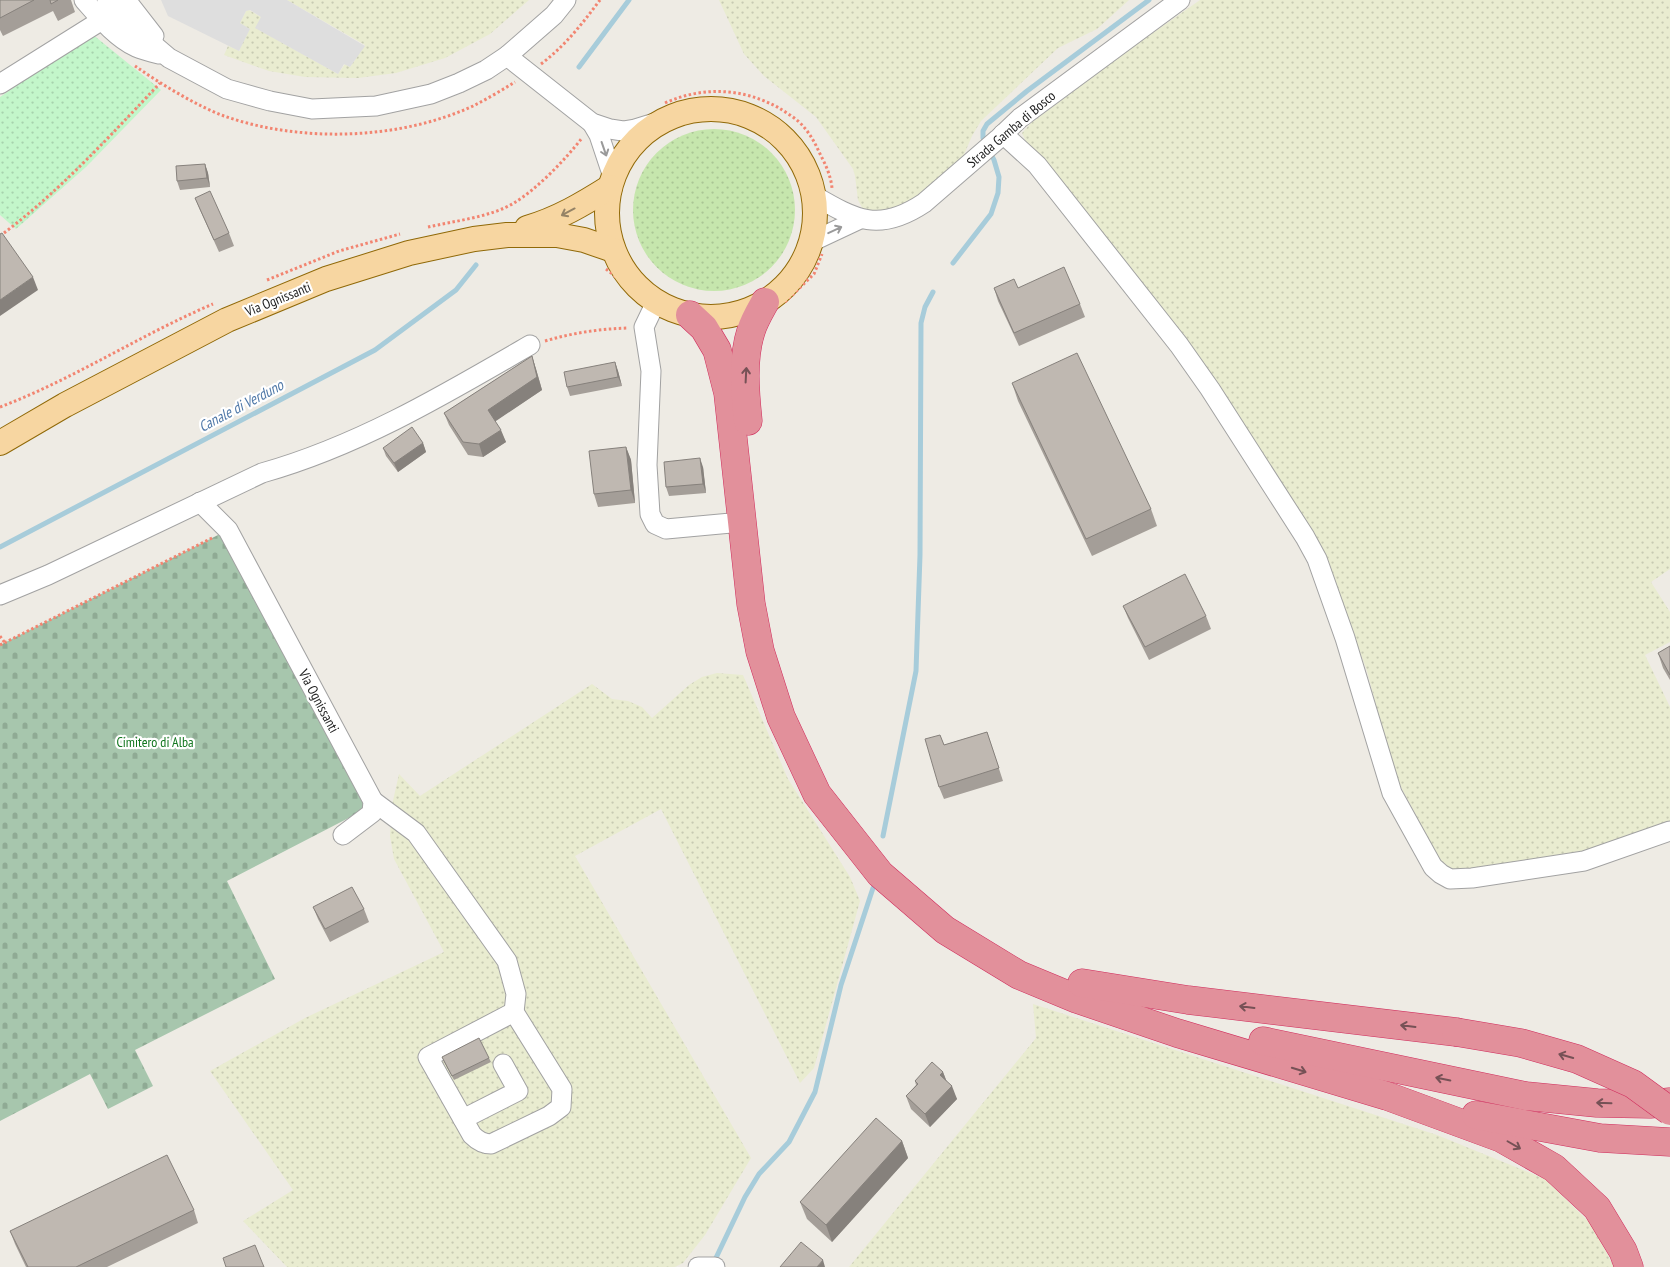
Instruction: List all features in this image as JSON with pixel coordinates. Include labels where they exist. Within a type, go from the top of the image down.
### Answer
[{"type":"highway","points":[[773,303],[751,331],[747,345],[745,392],[768,602],[777,648],[796,713],[831,786],[890,863],[953,919],[1025,960],[1082,983],[1184,1019],[1279,1045],[1516,1094],[1597,1103],[1650,1104],[1670,1102]]},
{"type":"highway","points":[[690,315],[704,328],[717,350],[728,393],[751,604],[760,651],[781,717],[817,794],[880,874],[945,930],[1019,975],[1077,999],[1177,1033],[1387,1096],[1501,1138],[1554,1168],[1597,1208],[1623,1251],[1628,1267]]},
{"type":"highway","points":[[1082,983],[1188,1000],[1456,1032],[1521,1043],[1577,1059],[1633,1084],[1670,1111]]},
{"type":"highway","points":[[1387,1096],[1516,1124],[1600,1138],[1670,1142]]},
{"type":"main road","points":[[711,109],[727,110],[758,120],[784,139],[803,164],[823,201],[815,218],[811,242],[801,265],[794,276],[780,290],[773,303],[736,314],[705,317],[672,310],[651,314],[642,292],[620,266],[606,257],[608,229],[606,208],[618,166],[630,147],[663,112],[679,114],[711,109]]},
{"type":"main road","name":"Via Ognissanti","points":[[507,235],[552,220],[586,202],[612,182]]},
{"type":"main road","name":"Via Ognissanti","points":[[0,443],[65,405],[227,320],[326,279],[409,253],[474,239],[507,235],[557,235],[584,240],[606,257]]},
{"type":"main road","name":"Via Ognissanti","points":[[0,425],[65,405]]},
{"type":"street","points":[[84,0],[102,20],[136,47],[169,58],[226,89],[304,108],[331,109],[376,106],[431,94],[486,70],[507,56],[554,14],[566,0]]},
{"type":"street","points":[[107,0],[129,24],[169,58]]},
{"type":"street","points":[[126,0],[146,23],[169,58]]},
{"type":"street","name":"Strada Gamba di Bosco","points":[[823,201],[860,219],[896,218],[912,211],[924,203],[1020,118],[1180,0]]},
{"type":"street","points":[[0,84],[102,20]]},
{"type":"street","points":[[507,56],[592,123],[623,131],[635,129],[663,112]]},
{"type":"street","points":[[592,123],[599,135],[612,182]]},
{"type":"street","points":[[1000,137],[1037,165],[1178,346],[1210,389],[1305,538],[1317,560],[1345,638],[1392,792],[1433,867],[1441,874],[1450,878],[1472,878],[1584,861],[1670,831]]},
{"type":"street","name":"Strada Gamba di Bosco","points":[[811,242],[860,219]]},
{"type":"street","points":[[651,314],[651,371],[647,465],[650,514],[655,524],[666,529],[742,522]]},
{"type":"street","points":[[0,595],[66,567],[262,473],[292,464],[353,440],[435,400],[530,345]]},
{"type":"street","name":"Via Ognissanti","points":[[200,502],[228,530],[373,801],[416,833],[507,961],[516,994],[514,1012]]},
{"type":"street","points":[[342,835],[372,813],[373,801]]},
{"type":"street","points":[[514,1012],[562,1089],[561,1107],[549,1116],[491,1144],[478,1141],[472,1135],[428,1056],[514,1012]]},
{"type":"street","points":[[463,1119],[518,1091],[503,1064]]},
{"type":"path","points":[[0,236],[63,182],[160,83]]},
{"type":"path","points":[[663,112],[677,97],[698,92],[742,93],[764,100],[785,112],[803,126],[815,142],[832,185],[823,201]]},
{"type":"path","points":[[773,303],[814,274],[833,232]]},
{"type":"path","points":[[530,345],[560,337],[606,329],[651,314],[616,277],[606,257]]},
{"type":"path","points":[[0,645],[228,530]]},
{"type":"path","points":[[0,636],[5,643]]},
{"type":"green space","points":[[287,0],[529,0],[490,34],[445,58],[396,73],[358,78],[305,77],[269,71],[224,55],[228,46],[240,51],[240,23],[246,11],[249,10],[261,17],[256,28],[338,74],[345,64],[350,67],[365,45]]},
{"type":"green space","points":[[719,0],[1129,0],[1097,29],[1058,48],[981,121],[963,157],[935,185],[912,203],[876,214],[865,213],[858,200],[853,169],[816,117],[764,76],[744,54]]},
{"type":"green space","points":[[1200,0],[1670,0],[1670,569],[1651,582],[1670,612],[1670,642],[1645,655],[1670,707],[1670,822],[1584,854],[1471,872],[1452,870],[1441,862],[1394,774],[1367,671],[1325,557],[1027,144],[1022,133],[1031,123]]},
{"type":"green space","points":[[92,34],[161,90],[86,167],[16,229],[0,215],[0,97]]},
{"type":"green space","points":[[722,129],[738,132],[752,138],[766,147],[777,158],[792,186],[795,210],[794,226],[786,248],[777,262],[766,273],[738,288],[706,291],[690,288],[676,282],[662,273],[651,262],[636,234],[633,202],[636,186],[642,172],[651,158],[662,147],[690,132]]},
{"type":"green space","name":"Cimitero di Alba","points":[[220,534],[366,809],[227,881],[275,979],[135,1050],[153,1086],[108,1109],[90,1074],[0,1121],[0,645]]},
{"type":"green space","points":[[717,673],[743,675],[788,779],[850,877],[860,901],[814,1068],[800,1083],[661,809],[575,856],[751,1158],[705,1235],[683,1263],[675,1267],[287,1267],[243,1221],[293,1190],[210,1071],[305,1018],[444,952],[394,859],[390,836],[392,805],[399,774],[420,796],[592,684],[612,699],[628,701],[642,707],[652,718],[689,685],[702,677]]},
{"type":"green space","points":[[1033,1004],[1437,1135],[1545,1179],[1592,1225],[1614,1267],[849,1267],[1036,1038]]},
{"type":"shaded area","points":[[161,0],[287,0],[365,46],[350,67],[344,64],[338,74],[255,28],[261,17],[250,10],[246,11],[240,23],[250,29],[239,51],[168,16]]},
{"type":"building","points":[[0,0],[34,0],[0,18]]},
{"type":"building","points":[[50,0],[58,0],[51,4]]},
{"type":"building","points":[[205,164],[207,178],[177,181],[176,166]]},
{"type":"building","points":[[210,191],[229,233],[214,240],[195,198]]},
{"type":"building","points":[[2,233],[33,277],[0,300],[0,234]]},
{"type":"building","points":[[1064,267],[1080,304],[1014,333],[994,288],[1014,279],[1018,288]]},
{"type":"building","points":[[1077,353],[1151,509],[1086,539],[1012,383]]},
{"type":"building","points":[[532,356],[537,377],[488,410],[501,430],[479,444],[463,442],[444,413]]},
{"type":"building","points":[[615,362],[618,377],[567,387],[564,372]]},
{"type":"building","points":[[412,427],[423,443],[394,463],[383,448]]},
{"type":"building","points":[[626,447],[631,490],[594,494],[589,451]]},
{"type":"building","points":[[700,458],[703,484],[666,487],[664,462]]},
{"type":"building","points":[[1185,574],[1206,616],[1145,647],[1123,606]]},
{"type":"building","points":[[1670,646],[1670,675],[1658,653]]},
{"type":"building","points":[[987,732],[999,768],[939,787],[925,739],[940,735],[944,745]]},
{"type":"building","points":[[352,887],[364,909],[325,929],[313,907]]},
{"type":"building","points":[[479,1038],[489,1058],[452,1076],[442,1057]]},
{"type":"building","points":[[932,1062],[943,1072],[940,1075],[952,1086],[925,1114],[906,1096],[918,1084],[915,1081]]},
{"type":"building","points":[[876,1118],[902,1141],[826,1225],[800,1202]]},
{"type":"building","points":[[167,1155],[194,1210],[76,1267],[28,1267],[10,1231]]},
{"type":"building","points":[[801,1242],[823,1260],[817,1267],[780,1267]]},
{"type":"building","points":[[255,1245],[264,1267],[226,1267],[223,1258]]},
{"type":"waterway","name":"Canale di Verduno","points":[[579,67],[629,0]]},
{"type":"waterway","points":[[953,263],[991,214],[998,193],[999,177],[994,160],[983,138],[983,131],[987,124],[1027,91],[1149,0]]},
{"type":"waterway","name":"Canale di Verduno","points":[[0,547],[375,350],[456,290],[476,265]]},
{"type":"waterway","points":[[883,836],[916,671],[920,555],[921,323],[925,307],[933,292]]},
{"type":"waterway","points":[[714,1262],[745,1197],[759,1174],[789,1142],[815,1092],[841,985],[873,888]]}]
